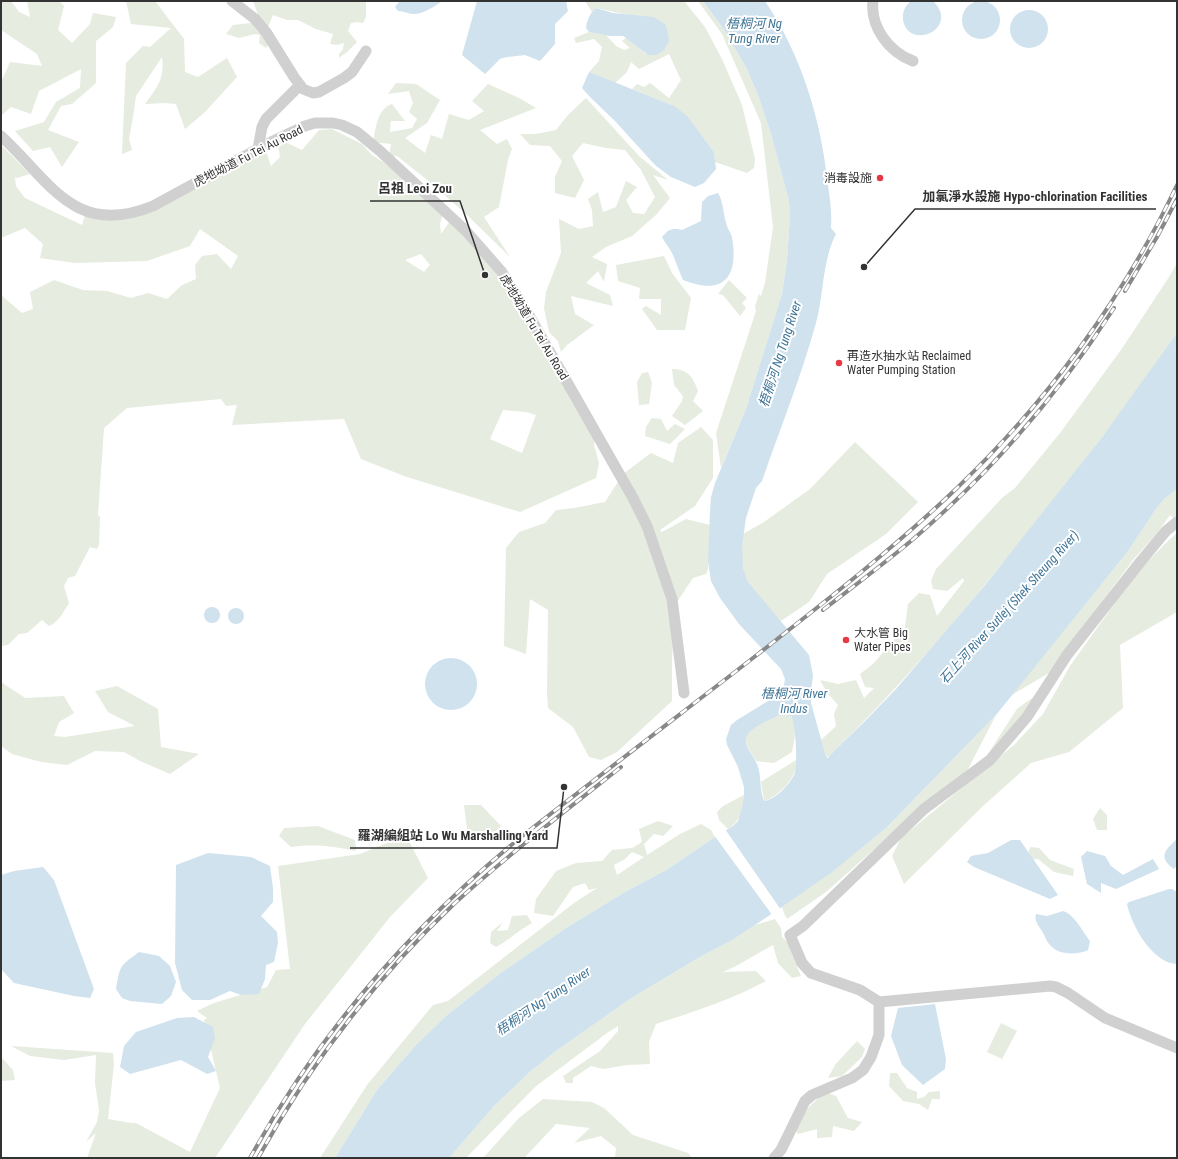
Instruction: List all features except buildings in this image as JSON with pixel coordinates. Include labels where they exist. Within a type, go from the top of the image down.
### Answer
[{"type":"street","points":[[232,1],[255,19],[266,32],[290,72],[303,89],[313,93],[319,92],[352,72],[366,51]]},
{"type":"street","points":[[873,1],[874,18],[879,31],[893,49],[904,58],[913,61]]},
{"type":"street","points":[[258,149],[262,127],[266,119],[300,85]]},
{"type":"street","name":"虎地坳道 Fu Tei Au Road","points":[[1,136],[15,149],[49,187],[64,200],[82,210],[107,215],[136,212],[153,206],[258,149],[305,126],[326,123],[342,125],[350,128],[362,136],[466,231],[501,271],[526,310],[644,520],[672,598],[684,693]]},
{"type":"street","points":[[1177,522],[1166,531],[1141,560],[1067,655],[1027,718],[990,760],[924,809],[803,926],[790,935],[802,963],[811,973],[860,990],[879,1002],[1050,986],[1056,987],[1068,993],[1105,1018],[1177,1048]]},
{"type":"street","points":[[774,1158],[781,1150],[805,1101],[812,1095],[852,1078],[863,1070],[871,1057],[879,1035],[879,1002]]},
{"type":"shaded area","points":[[1,1],[11,1],[19,12],[30,17],[27,1],[59,1],[64,6],[58,30],[72,43],[90,24],[93,13],[116,17],[113,27],[96,41],[96,83],[72,104],[61,106],[48,130],[79,142],[62,167],[50,147],[33,151],[15,131],[44,122],[56,102],[80,88],[81,69],[39,91],[31,114],[11,107],[1,116],[1,78],[3,78],[10,62],[42,66],[37,54],[1,30]]},
{"type":"shaded area","points":[[126,1],[155,1],[184,39],[185,72],[198,77],[227,58],[237,77],[205,112],[185,129],[176,104],[145,104],[153,93],[161,77],[163,64],[162,57],[136,96],[129,139],[132,150],[122,154],[126,63],[143,46],[150,47],[171,28],[131,24]]},
{"type":"shaded area","points":[[253,1],[366,1],[366,17],[363,23],[351,23],[348,31],[357,42],[339,58],[339,54],[343,49],[344,43],[337,45],[330,44],[333,34],[316,29],[298,20],[287,20],[273,15],[268,27],[269,43],[266,48],[259,43],[260,35],[255,34],[239,38],[226,34],[233,25],[251,23],[258,15]]},
{"type":"shaded area","points":[[585,1],[684,1],[705,27],[722,59],[742,105],[755,159],[754,168],[747,173],[715,162],[714,152],[701,135],[671,105],[632,89],[637,84],[644,87],[650,83],[669,98],[681,80],[669,54],[639,69],[631,62],[627,72],[615,83],[589,72],[599,61],[602,47],[594,39],[576,43],[574,38],[589,32],[606,35],[616,46],[624,50],[630,48],[622,41],[626,38],[646,54],[653,17],[638,17],[596,8],[592,12]]},
{"type":"shaded area","points":[[698,1],[703,1],[725,31],[747,69],[758,95],[771,134],[789,201],[790,216],[787,260],[782,294],[746,409],[721,468],[716,433],[756,311],[755,306],[759,294],[761,296],[765,283],[773,227],[761,123],[722,34]]},
{"type":"shaded area","points":[[396,83],[416,84],[440,100],[427,123],[405,138],[425,153],[431,135],[442,139],[449,114],[469,120],[484,111],[472,101],[488,84],[519,98],[536,108],[480,130],[497,144],[507,139],[512,149],[508,160],[499,207],[484,217],[510,257],[466,214],[426,179],[397,156],[389,156],[391,144],[373,142],[376,125],[380,115],[387,106],[392,104],[405,121],[391,121],[390,132],[412,128],[417,119],[409,112],[413,103],[409,91],[388,94]]},
{"type":"shaded area","points":[[586,98],[639,156],[668,180],[653,175],[670,198],[657,214],[632,236],[606,247],[592,257],[607,264],[604,282],[598,271],[586,283],[610,295],[613,306],[571,296],[575,314],[594,325],[567,345],[561,352],[558,341],[549,332],[544,308],[546,292],[561,253],[559,219],[579,229],[593,226],[592,210],[588,199],[598,192],[603,212],[616,207],[626,181],[637,187],[626,200],[633,213],[644,214],[655,197],[641,170],[625,150],[583,143],[572,156],[584,180],[575,198],[555,193],[555,177],[562,161],[550,146],[530,145],[520,134],[536,134],[556,130],[568,115]]},
{"type":"shaded area","points":[[332,129],[362,144],[372,155],[388,165],[443,213],[440,224],[441,234],[450,221],[493,269],[518,308],[519,307],[595,437],[594,445],[599,463],[596,478],[520,512],[404,476],[361,459],[344,419],[232,425],[237,405],[226,406],[221,399],[127,408],[104,428],[98,515],[100,517],[99,545],[97,549],[90,547],[75,576],[68,578],[64,586],[69,603],[55,622],[49,626],[42,620],[27,633],[19,634],[8,645],[1,646],[1,295],[22,313],[33,309],[30,292],[54,280],[83,290],[107,291],[131,298],[148,293],[167,299],[182,285],[196,279],[195,265],[202,256],[217,254],[231,269],[238,256],[200,229],[190,246],[147,261],[75,263],[40,258],[43,244],[25,228],[1,238],[1,145],[30,174],[17,178],[15,177],[16,186],[25,198],[82,225],[86,212],[147,213],[263,142],[271,166],[280,157],[277,138],[302,150],[319,130]],"holes":[[[421,254],[430,265],[424,272],[405,260]],[[503,410],[526,412],[536,415],[522,453],[490,439]]]},
{"type":"shaded area","points":[[664,256],[672,273],[691,298],[685,330],[657,330],[642,309],[646,306],[661,315],[661,299],[639,299],[640,288],[618,281],[616,265]]},
{"type":"shaded area","points":[[1177,263],[1177,333],[1103,436],[972,601],[866,719],[829,756],[826,757],[821,740],[836,726],[834,714],[838,705],[828,694],[820,680],[838,684],[856,680],[864,698],[874,688],[865,687],[860,674],[873,664],[905,627],[908,604],[919,593],[930,595],[937,616],[964,581],[963,578],[947,591],[933,589],[931,581],[936,569],[1002,498],[1015,488],[1060,433],[1121,350]]},
{"type":"shaded area","points":[[729,280],[747,298],[742,303],[746,308],[740,316],[723,295],[718,294]]},
{"type":"shaded area","points":[[672,369],[682,370],[692,378],[698,391],[693,401],[703,411],[685,425],[672,416],[682,401],[683,396],[674,385]]},
{"type":"shaded area","points":[[648,372],[652,383],[649,404],[639,405],[637,382],[642,373]]},
{"type":"shaded area","points":[[652,418],[661,419],[667,431],[675,424],[685,429],[670,444],[645,436],[646,427]]},
{"type":"shaded area","points":[[701,427],[713,440],[713,478],[695,506],[660,530],[662,532],[686,519],[710,525],[708,569],[706,574],[693,578],[675,605],[672,660],[672,701],[617,752],[601,760],[589,757],[573,727],[548,708],[548,610],[530,599],[526,654],[504,646],[506,548],[519,532],[545,523],[556,510],[605,502],[623,474],[651,453],[673,463],[678,443]]},
{"type":"shaded area","points":[[855,442],[918,502],[886,534],[827,574],[809,602],[781,621],[758,597],[748,582],[742,560],[743,534],[764,522],[810,489]]},
{"type":"shaded area","points":[[1177,489],[1177,521],[1170,515],[1158,532],[1133,560],[1049,673],[1010,696],[1128,551],[1164,499]]},
{"type":"shaded area","points":[[1177,533],[1177,612],[1120,645],[1123,708],[1069,752],[1031,763],[982,807],[904,884],[892,856],[901,838],[1014,745],[1043,714],[1070,666],[1137,572]]},
{"type":"shaded area","points":[[1,682],[25,698],[64,696],[74,713],[59,722],[54,736],[65,737],[135,726],[108,712],[95,691],[117,686],[158,709],[161,747],[199,754],[170,774],[140,761],[124,752],[95,751],[67,765],[41,762],[12,754],[1,746]]},
{"type":"shaded area","points":[[1040,692],[1024,714],[984,760],[1017,709]]},
{"type":"shaded area","points":[[781,715],[791,716],[793,721],[795,734],[792,752],[774,763],[756,761],[749,750],[746,737],[751,730],[772,718]]},
{"type":"shaded area","points":[[996,715],[965,775],[927,802],[826,892],[787,919],[782,907],[832,871],[886,828]]},
{"type":"shaded area","points":[[796,760],[795,770],[786,786],[777,794],[764,801],[761,782]]},
{"type":"shaded area","points":[[744,795],[738,819],[728,829],[719,820],[717,812],[723,806]]},
{"type":"shaded area","points":[[464,805],[481,805],[501,826],[486,841],[477,841],[467,829]]},
{"type":"shaded area","points":[[1100,808],[1107,815],[1107,830],[1097,830],[1093,819]]},
{"type":"shaded area","points":[[658,821],[673,826],[663,836],[654,834],[644,844],[647,855],[680,834],[701,824],[711,830],[715,837],[668,869],[625,892],[566,928],[502,972],[447,1015],[415,1046],[377,1090],[335,1158],[320,1158],[367,1085],[433,1005],[448,1001],[574,903],[597,888],[589,890],[585,883],[573,887],[553,916],[534,913],[536,899],[556,871],[576,863],[602,861],[612,850],[632,848],[642,842],[639,829]],"holes":[[[632,852],[644,857],[617,875],[614,865],[625,859]]]},
{"type":"shaded area","points":[[318,826],[355,840],[356,851],[324,846],[291,847],[279,836],[284,828]]},
{"type":"shaded area","points":[[406,835],[428,878],[390,917],[305,1024],[215,1158],[87,1158],[96,1133],[86,1142],[97,1122],[99,1110],[95,1083],[96,1055],[64,1060],[30,1056],[11,1046],[113,1053],[114,1064],[108,1119],[136,1123],[190,1152],[220,1088],[204,1020],[207,1018],[197,1011],[214,1003],[267,987],[276,970],[290,969],[278,866],[360,854]]},
{"type":"shaded area","points":[[1030,847],[1039,848],[1050,860],[1074,869],[1073,876],[1054,872],[1038,859],[1027,860]]},
{"type":"shaded area","points":[[527,915],[532,923],[496,947],[490,943],[491,932],[503,922],[497,931],[508,930],[512,916]]},
{"type":"shaded area","points":[[775,919],[781,928],[782,937],[804,958],[797,967],[801,976],[792,978],[778,963],[773,945],[723,972],[756,971],[766,981],[726,1000],[656,1024],[649,1042],[650,1064],[627,1065],[603,1069],[591,1066],[573,1078],[573,1083],[566,1083],[563,1076],[600,1051],[618,1031],[618,1026],[535,1087],[466,1158],[449,1158],[494,1106],[531,1071],[556,1051],[633,997],[700,957],[734,939],[755,925]]},
{"type":"shaded area","points":[[1001,1023],[1017,1031],[1002,1059],[987,1052]]},
{"type":"shaded area","points":[[857,1041],[865,1049],[862,1057],[842,1076],[828,1078],[835,1065]]},
{"type":"shaded area","points":[[1,1057],[13,1070],[15,1080],[1,1081]]},
{"type":"shaded area","points":[[890,1073],[897,1073],[907,1088],[917,1092],[917,1099],[924,1097],[929,1092],[940,1091],[940,1099],[932,1099],[928,1110],[919,1104],[903,1101],[889,1086]]},
{"type":"shaded area","points":[[825,1092],[836,1096],[848,1118],[862,1122],[854,1131],[833,1126],[832,1137],[817,1138],[817,1129],[798,1134],[792,1127],[812,1104]]},
{"type":"shaded area","points":[[543,1099],[592,1102],[604,1108],[633,1135],[688,1153],[692,1158],[615,1158],[616,1148],[601,1136],[574,1143],[590,1128],[556,1124],[525,1158],[483,1158],[519,1118]]},
{"type":"water","points":[[400,1],[442,1],[424,12],[409,14],[398,11],[395,7]]},
{"type":"water","points":[[477,1],[566,1],[568,11],[555,24],[555,44],[540,61],[525,55],[507,57],[500,59],[485,74],[462,55]]},
{"type":"water","points":[[703,1],[765,1],[778,22],[799,66],[815,113],[825,161],[831,206],[831,228],[836,234],[828,255],[819,312],[810,343],[762,481],[756,488],[746,518],[742,546],[743,568],[748,582],[809,655],[813,675],[811,703],[826,757],[828,758],[896,689],[986,584],[1103,436],[1177,333],[1177,489],[1164,499],[1128,551],[996,715],[886,828],[832,872],[734,939],[700,957],[633,997],[556,1051],[531,1071],[494,1106],[449,1158],[335,1158],[377,1090],[415,1046],[447,1015],[502,972],[566,928],[625,892],[668,869],[733,826],[738,821],[742,807],[744,787],[738,767],[727,745],[726,739],[731,725],[778,695],[784,685],[785,679],[781,669],[739,624],[720,598],[711,581],[708,561],[711,497],[715,483],[746,409],[782,294],[787,260],[790,216],[789,201],[771,134],[758,95],[747,69],[725,31]],"holes":[[[781,715],[791,716],[796,746],[796,764],[794,775],[789,783],[773,798],[764,801],[762,797],[759,769],[747,745],[747,735],[760,724]]]},
{"type":"water","points":[[911,1],[933,1],[940,11],[941,20],[931,33],[923,35],[914,34],[907,29],[903,20],[903,14]]},
{"type":"water","points":[[977,1],[985,1],[992,4],[997,9],[1000,20],[997,31],[992,36],[985,39],[977,39],[970,36],[965,31],[962,24],[962,16],[965,9],[970,4]]},
{"type":"water","points":[[596,8],[613,13],[653,17],[665,24],[669,41],[664,50],[656,55],[648,55],[623,36],[610,36],[589,32],[586,28],[587,22],[590,14]]},
{"type":"water","points":[[1025,10],[1033,10],[1040,13],[1045,18],[1048,29],[1045,40],[1040,45],[1033,48],[1025,48],[1018,45],[1013,40],[1010,33],[1010,25],[1013,18],[1018,13]]},
{"type":"water","points":[[589,72],[674,106],[687,116],[714,152],[716,169],[704,183],[695,187],[671,177],[655,165],[615,121],[582,88]]},
{"type":"water","points":[[718,193],[727,227],[732,237],[734,251],[730,273],[725,280],[718,284],[709,286],[683,280],[672,253],[662,237],[671,230],[682,230],[701,221],[702,202],[708,196]]},
{"type":"water","points":[[209,607],[215,607],[220,612],[218,621],[215,623],[209,623],[204,618],[204,612]]},
{"type":"water","points":[[233,608],[239,608],[244,613],[242,622],[239,624],[233,624],[228,619],[228,613]]},
{"type":"water","points":[[451,658],[461,660],[469,666],[475,674],[477,684],[475,694],[469,702],[461,708],[451,710],[441,708],[433,702],[427,694],[425,684],[427,674],[433,666],[441,660]]},
{"type":"water","points":[[1177,839],[1177,866],[1174,869],[1166,861],[1165,853]]},
{"type":"water","points":[[1011,840],[1020,840],[1058,895],[1050,899],[974,867],[967,862],[971,856],[988,853]]},
{"type":"water","points":[[1087,851],[1105,856],[1111,866],[1123,875],[1153,859],[1159,869],[1116,889],[1101,883],[1101,893],[1087,884],[1081,857]]},
{"type":"water","points":[[208,853],[251,857],[270,866],[273,902],[261,916],[277,932],[278,943],[274,962],[266,965],[265,979],[259,994],[241,995],[230,991],[210,1000],[192,1000],[182,990],[175,963],[176,865]]},
{"type":"water","points":[[43,867],[54,880],[94,989],[90,998],[14,983],[1,969],[1,875],[14,871]]},
{"type":"water","points":[[1169,889],[1177,892],[1177,964],[1160,958],[1144,942],[1133,922],[1127,904],[1129,902]]},
{"type":"water","points":[[1063,911],[1075,919],[1090,941],[1088,950],[1084,952],[1064,953],[1055,950],[1047,941],[1037,922],[1036,914],[1047,916]]},
{"type":"water","points":[[139,952],[159,956],[170,966],[176,982],[171,996],[162,1004],[130,1001],[122,998],[116,989],[120,970],[128,960]]},
{"type":"water","points":[[935,1004],[946,1059],[945,1069],[923,1085],[902,1065],[891,1036],[898,1008]]},
{"type":"water","points":[[194,1017],[213,1027],[215,1038],[208,1057],[216,1071],[207,1074],[181,1060],[130,1074],[120,1067],[124,1046],[136,1032],[177,1018]]},
{"type":"pier","points":[[725,829],[781,910],[773,916],[714,835]]},
{"type":"railway","points":[[250,1158],[277,1112],[337,1025],[370,984],[442,907],[521,837],[853,579],[932,511],[990,455],[1022,420],[1081,346],[1133,268],[1177,185]]},
{"type":"railway","points":[[1125,291],[1157,237],[1177,199]]},
{"type":"railway","points":[[823,610],[907,545],[973,484],[1048,399],[1071,370],[1114,308]]},
{"type":"railway","points":[[258,1158],[300,1089],[347,1023],[372,991],[426,931],[495,868],[621,767]]},
{"type":"place","name":"消毒設施","points":[[880,178]]},
{"type":"place","name":"加氯淨水設施 Hypo-chlorination Facilities","points":[[864,267]]},
{"type":"place","name":"呂祖 Leoi Zou","points":[[485,275]]},
{"type":"place","name":"再造水抽水站 Reclaimed Water Pumping Station","points":[[839,363]]},
{"type":"place","name":"大水管 Big Water Pipes","points":[[846,640]]},
{"type":"place","name":"羅湖編組站 Lo Wu Marshalling Yard","points":[[564,787]]},
{"type":"water label","name":"梧桐河 Ng Tung River","points":[[754,30]]},
{"type":"water label","name":"梧桐河 Ng Tung River","points":[[780,354]]},
{"type":"water label","name":"石上河 River Sutlej (Shek Sheung River)","points":[[1009,607]]},
{"type":"water label","name":"梧桐河 River Indus","points":[[794,700]]},
{"type":"water label","name":"梧桐河 Ng Tung River","points":[[543,1001]]}]
